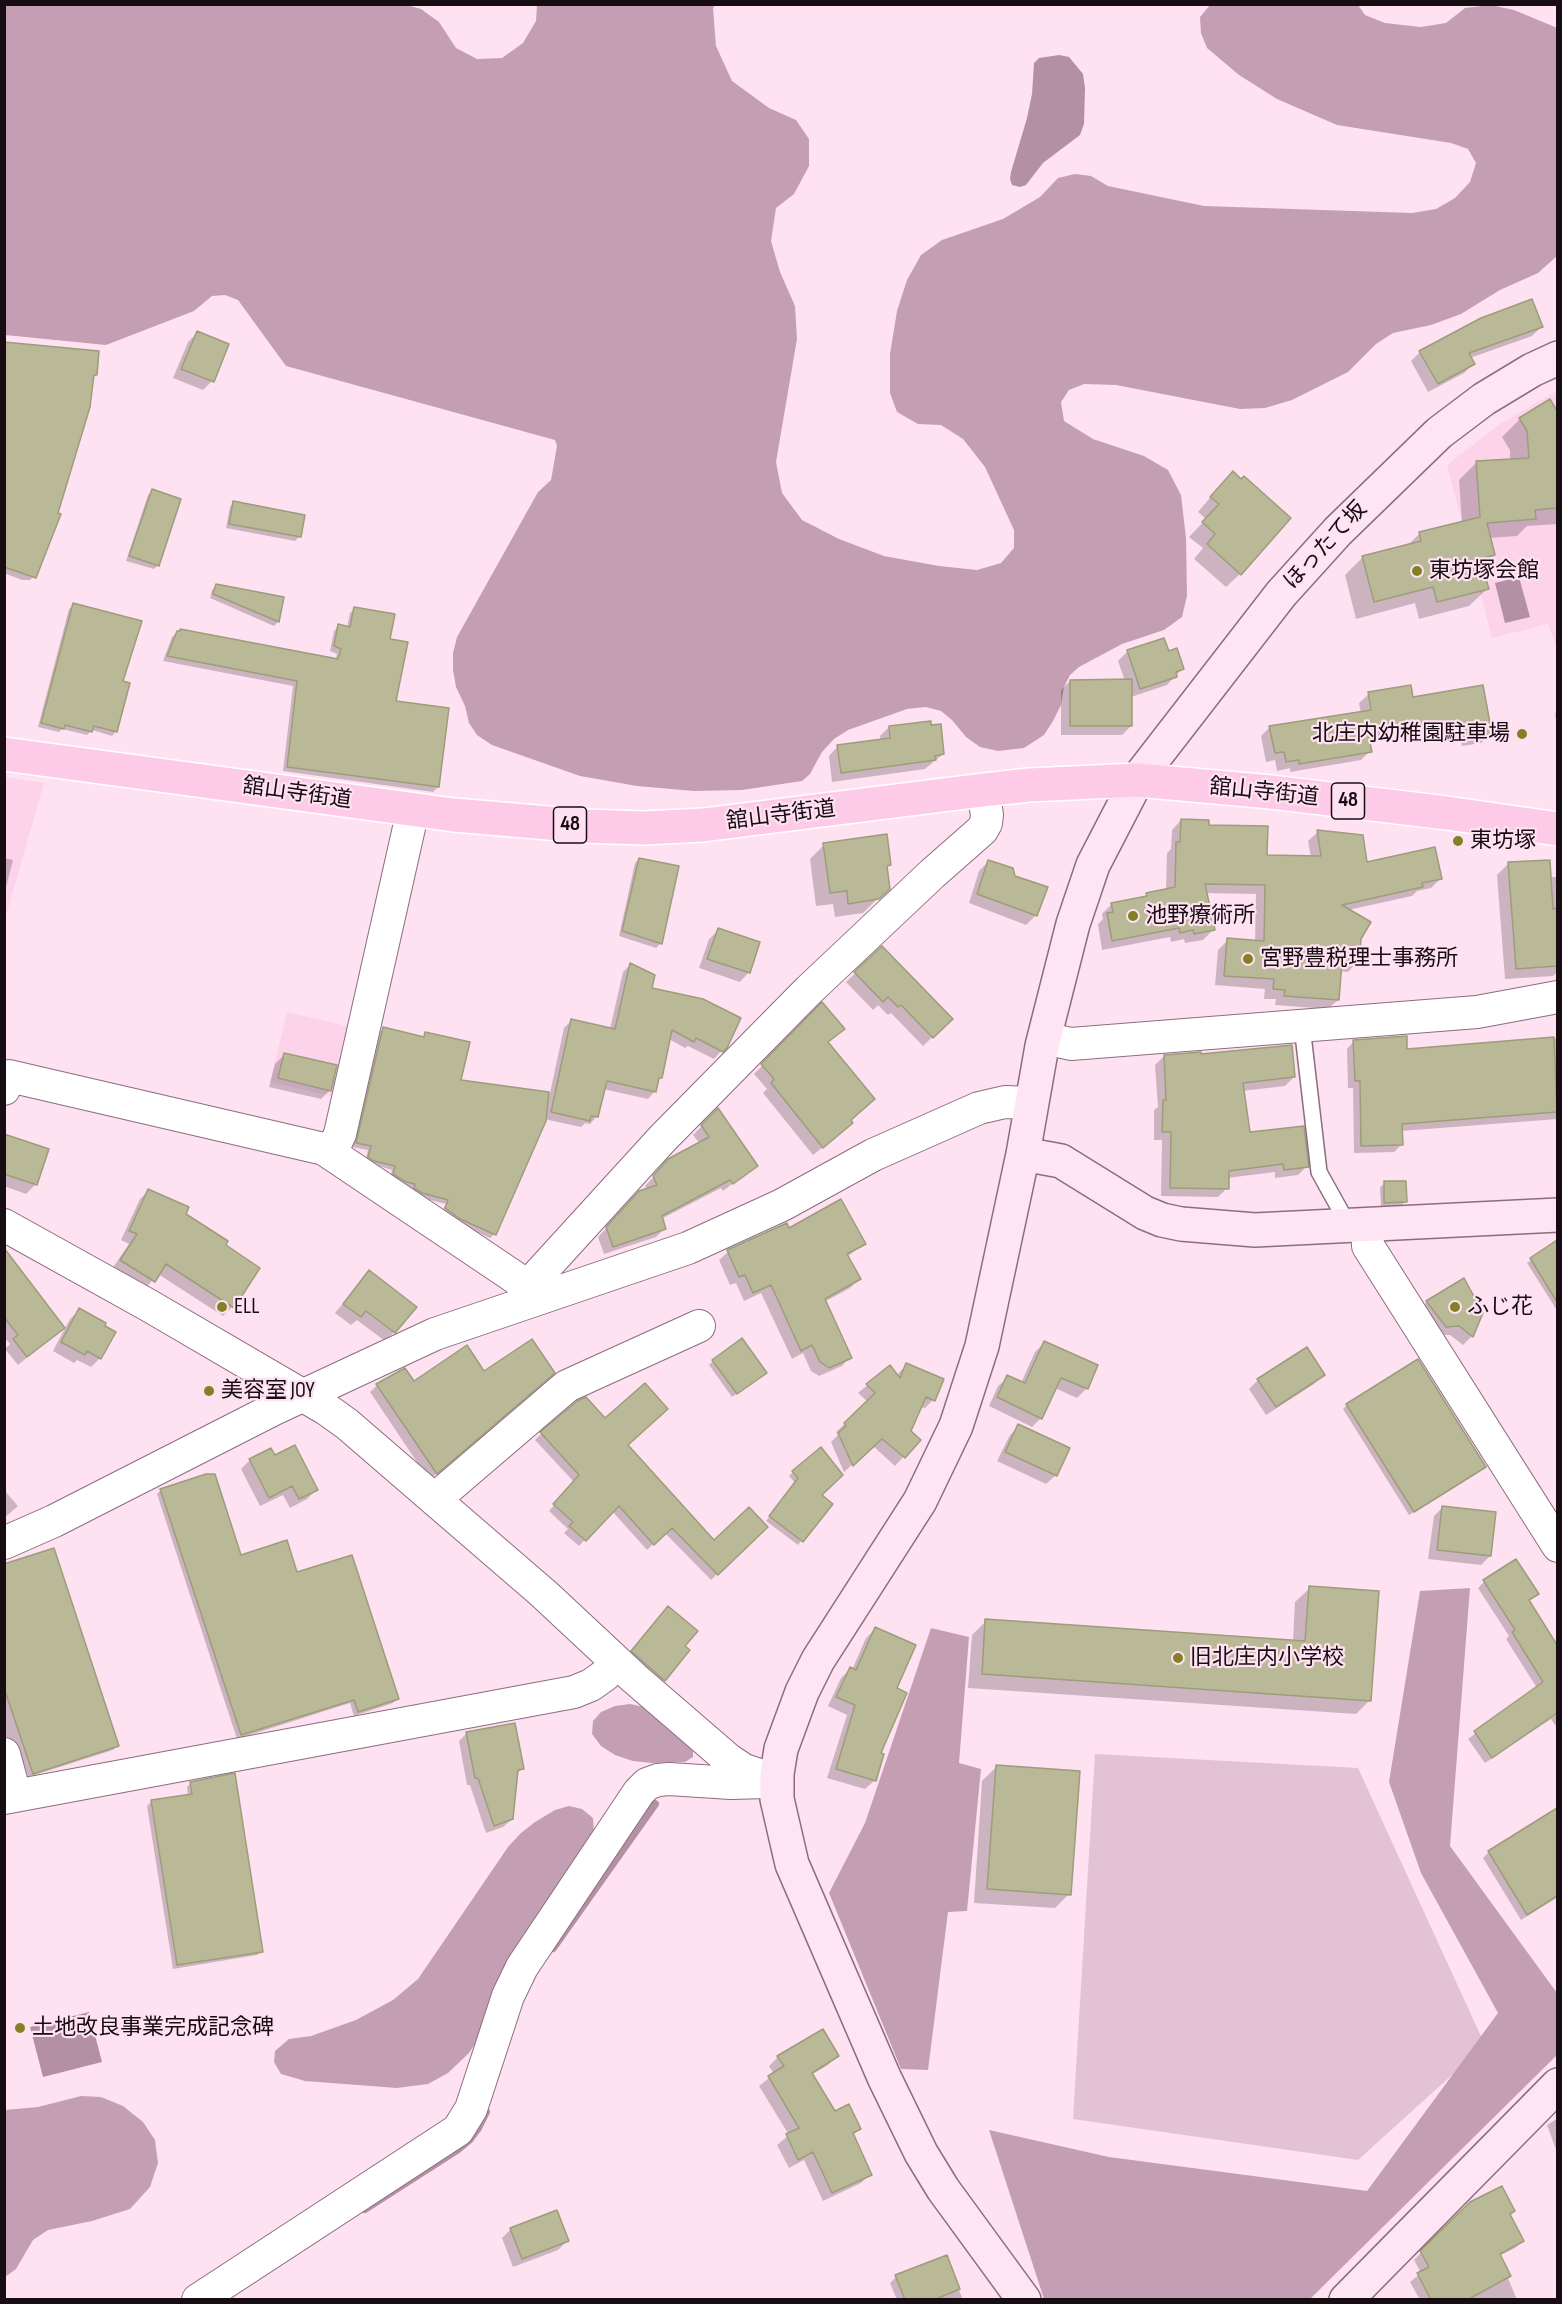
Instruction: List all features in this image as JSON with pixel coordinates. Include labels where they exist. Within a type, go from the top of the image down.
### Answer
[{"type":"main road","name":"舘山寺街道","points":[[4,754],[413,810],[527,822],[644,828],[761,819],[1041,784],[1137,780],[1329,799],[1557,829]]},
{"type":"street","name":"ほったて坂","points":[[1024,2300],[943,2189],[901,2116],[796,1875],[777,1799],[781,1749],[802,1692],[814,1668],[920,1501],[956,1426],[982,1346],[1023,1154],[1044,1038],[1081,894],[1092,864],[1137,780],[1281,594],[1338,531],[1439,433],[1484,399],[1556,353]]},
{"type":"street","points":[[536,1291],[663,1138],[809,990],[982,830],[987,815],[983,790]]},
{"type":"street","points":[[331,1153],[340,1134],[413,810]]},
{"type":"street","points":[[1044,1038],[1071,1044],[1493,1011],[1557,997]]},
{"type":"street","points":[[4,1089],[9,1076],[324,1149],[536,1291]]},
{"type":"street","points":[[4,1543],[54,1521],[303,1395],[435,1334],[536,1291],[688,1248],[782,1205],[873,1155],[980,1108],[1005,1102],[1032,1103]]},
{"type":"street","points":[[1023,1154],[1060,1161],[1145,1213],[1181,1224],[1255,1230],[1557,1215]]},
{"type":"street","points":[[1358,1225],[1368,1246],[1557,1546]]},
{"type":"street","points":[[4,1226],[148,1305],[303,1395],[347,1424],[544,1594],[617,1662],[729,1760],[744,1770],[777,1781]]},
{"type":"street","points":[[435,1499],[567,1386],[699,1326]]},
{"type":"street","points":[[4,1754],[10,1796],[574,1692],[605,1676],[617,1662]]},
{"type":"street","points":[[198,2300],[458,2130],[471,2109],[508,1996],[522,1966],[639,1792],[647,1784],[669,1779],[731,1783],[777,1781]]},
{"type":"street","points":[[1346,2300],[1557,2085]]},
{"type":"lane","points":[[1302,1026],[1319,1172],[1358,1225]]},
{"type":"shaded area","points":[[4,5],[406,5],[421,9],[439,22],[456,48],[477,59],[502,58],[523,43],[536,21],[537,5],[715,5],[713,8],[716,46],[732,81],[769,108],[796,120],[809,139],[809,166],[794,194],[776,208],[771,241],[780,272],[795,306],[797,339],[776,462],[782,493],[802,520],[839,539],[884,556],[939,566],[977,570],[1001,563],[1014,548],[1014,530],[985,467],[963,439],[941,425],[918,424],[897,412],[890,393],[890,354],[897,311],[907,280],[921,255],[942,240],[1003,219],[1040,197],[1058,178],[1075,174],[1091,176],[1108,186],[1204,206],[1412,213],[1436,209],[1455,198],[1470,182],[1476,163],[1468,149],[1451,143],[1337,125],[1277,99],[1239,75],[1207,48],[1201,33],[1200,17],[1210,5],[1358,5],[1365,15],[1385,23],[1421,27],[1446,23],[1465,8],[1491,5],[1514,10],[1558,29],[1557,256],[1538,273],[1500,290],[1461,314],[1431,325],[1393,333],[1376,344],[1348,372],[1292,400],[1265,408],[1240,409],[1116,385],[1084,384],[1069,390],[1061,402],[1064,421],[1093,439],[1144,456],[1168,470],[1181,495],[1186,538],[1187,596],[1182,617],[1164,630],[1122,644],[1079,667],[1070,675],[1064,687],[1061,705],[1053,721],[1044,735],[1024,748],[998,751],[980,747],[966,737],[941,711],[926,707],[907,709],[848,730],[834,739],[822,752],[810,774],[802,781],[742,790],[694,791],[637,786],[580,776],[492,745],[477,735],[469,723],[465,706],[456,687],[453,653],[457,637],[538,492],[551,480],[557,446],[555,440],[286,366],[238,300],[225,295],[212,296],[194,311],[106,345],[5,335]]},
{"type":"shaded area","points":[[1059,55],[1069,57],[1083,74],[1084,124],[1080,135],[1043,163],[1026,185],[1020,187],[1012,185],[1011,172],[1032,94],[1034,63],[1039,58]]},
{"type":"shaded area","points":[[1557,391],[1557,649],[1548,624],[1492,638],[1447,465],[1500,424]]},
{"type":"shaded area","points":[[1519,577],[1530,617],[1505,623],[1495,583]]},
{"type":"shaded area","points":[[4,777],[44,783],[5,920]]},
{"type":"shaded area","points":[[287,1012],[355,1028],[339,1098],[270,1082]]},
{"type":"shaded area","points":[[1470,1588],[1450,1846],[1557,1993],[1557,2055],[1310,2299],[1044,2299],[989,2130],[1109,2157],[1367,2191],[1498,2013],[1421,1873],[1389,1782],[1420,1591]]},
{"type":"shaded area","points":[[931,1628],[969,1637],[959,1763],[981,1769],[967,1911],[948,1912],[928,2070],[901,2069],[829,1893],[865,1823]]},
{"type":"shaded area","points":[[630,1704],[644,1707],[693,1749],[693,1757],[685,1762],[633,1761],[615,1755],[601,1746],[592,1734],[593,1721],[601,1712],[615,1706]]},
{"type":"shaded area","points":[[1095,1754],[1358,1768],[1485,2045],[1358,2160],[1073,2119]]},
{"type":"shaded area","points":[[569,1806],[582,1809],[593,1818],[594,1833],[509,1959],[494,1991],[479,2038],[469,2053],[448,2073],[428,2084],[397,2088],[305,2081],[281,2074],[274,2062],[275,2051],[289,2039],[311,2036],[356,2020],[393,2000],[418,1979],[508,1847],[535,1822],[555,1810]]},
{"type":"shaded area","points":[[89,2012],[102,2062],[43,2077],[30,2027]]},
{"type":"shaded area","points":[[81,2096],[101,2097],[123,2106],[143,2122],[155,2140],[158,2163],[150,2187],[130,2209],[92,2221],[48,2230],[33,2240],[16,2269],[5,2277],[5,2110],[38,2107]]},
{"type":"building","points":[[1532,299],[1543,327],[1469,353],[1475,364],[1438,384],[1419,351],[1481,318]]},
{"type":"building","points":[[197,331],[229,344],[214,382],[181,369]]},
{"type":"building","points":[[4,342],[99,351],[97,375],[94,375],[90,407],[58,513],[61,514],[36,578],[4,567]]},
{"type":"building","points":[[1550,399],[1557,411],[1557,508],[1535,510],[1536,519],[1487,523],[1495,555],[1480,559],[1489,589],[1437,602],[1433,587],[1374,602],[1362,556],[1421,541],[1419,532],[1480,517],[1476,461],[1529,458],[1527,431],[1519,418]]},
{"type":"building","points":[[1233,471],[1241,479],[1244,476],[1291,518],[1241,575],[1207,544],[1215,534],[1202,522],[1219,504],[1210,497]]},
{"type":"building","points":[[152,489],[181,499],[159,566],[129,556]]},
{"type":"building","points":[[233,501],[305,515],[301,537],[229,524]]},
{"type":"building","points":[[216,584],[284,597],[279,622],[213,594]]},
{"type":"building","points":[[73,603],[142,621],[123,681],[130,683],[117,732],[94,726],[92,732],[65,725],[64,729],[41,723]]},
{"type":"building","points":[[354,607],[395,614],[390,639],[408,642],[396,701],[449,708],[439,787],[287,767],[297,681],[167,656],[177,631],[180,629],[338,659],[341,649],[334,646],[338,624],[350,627]]},
{"type":"building","points":[[1164,638],[1169,651],[1177,648],[1184,669],[1176,672],[1177,677],[1140,689],[1127,650]]},
{"type":"building","points":[[1132,679],[1132,726],[1070,726],[1070,680]]},
{"type":"building","points":[[1411,685],[1413,697],[1483,685],[1492,734],[1471,738],[1470,733],[1458,736],[1457,730],[1428,735],[1425,723],[1368,733],[1372,752],[1299,764],[1299,760],[1286,762],[1284,752],[1275,753],[1269,726],[1371,710],[1368,692]]},
{"type":"building","points":[[931,721],[931,725],[941,724],[944,754],[935,756],[936,760],[841,773],[837,745],[890,738],[889,726]]},
{"type":"building","points":[[1181,819],[1209,820],[1209,825],[1268,826],[1267,855],[1321,856],[1317,830],[1363,835],[1367,862],[1435,847],[1442,879],[1422,883],[1423,887],[1342,905],[1371,922],[1361,939],[1359,963],[1342,962],[1339,1000],[1284,996],[1285,990],[1273,989],[1274,979],[1224,976],[1227,938],[1264,941],[1265,885],[1205,884],[1215,930],[1194,934],[1193,930],[1180,933],[1179,928],[1112,941],[1107,913],[1113,912],[1111,903],[1147,896],[1146,893],[1175,887],[1176,842],[1180,842]]},
{"type":"building","points":[[887,834],[891,865],[887,866],[890,889],[879,899],[848,904],[847,891],[830,893],[823,843]]},
{"type":"building","points":[[639,858],[679,866],[662,944],[622,931]]},
{"type":"building","points":[[988,860],[1013,868],[1015,876],[1048,887],[1037,916],[977,894]]},
{"type":"building","points":[[1550,860],[1553,909],[1557,908],[1557,966],[1516,969],[1508,862]]},
{"type":"building","points":[[718,928],[760,942],[750,973],[707,959]]},
{"type":"building","points":[[882,946],[953,1019],[933,1038],[901,1005],[898,1007],[888,997],[883,1002],[854,972]]},
{"type":"building","points":[[630,963],[655,975],[652,988],[703,999],[741,1018],[727,1048],[723,1052],[696,1038],[694,1042],[672,1030],[662,1078],[659,1078],[656,1092],[607,1081],[598,1117],[591,1116],[590,1121],[551,1112],[571,1019],[615,1029]]},
{"type":"building","points":[[822,1002],[845,1029],[828,1042],[875,1099],[851,1120],[853,1123],[823,1148],[771,1083],[774,1079],[761,1064]]},
{"type":"building","points":[[383,1027],[424,1037],[425,1032],[470,1042],[461,1080],[549,1092],[546,1121],[496,1235],[460,1219],[445,1208],[448,1200],[422,1193],[414,1188],[415,1184],[406,1182],[393,1174],[395,1166],[374,1161],[368,1157],[371,1146],[356,1143]]},
{"type":"building","points":[[1407,1036],[1407,1049],[1554,1037],[1557,1112],[1402,1124],[1403,1145],[1361,1146],[1360,1081],[1355,1081],[1353,1040]]},
{"type":"building","points":[[1292,1045],[1295,1077],[1243,1083],[1250,1132],[1304,1126],[1309,1167],[1284,1170],[1283,1164],[1229,1171],[1229,1189],[1170,1188],[1171,1132],[1162,1132],[1163,1100],[1166,1100],[1164,1055],[1201,1052],[1201,1054]]},
{"type":"building","points":[[284,1053],[337,1065],[331,1091],[278,1078]]},
{"type":"building","points":[[718,1108],[758,1166],[733,1184],[730,1180],[662,1216],[666,1229],[613,1247],[606,1227],[639,1191],[657,1185],[653,1176],[668,1159],[709,1137],[701,1125]]},
{"type":"building","points":[[4,1134],[49,1149],[37,1185],[4,1174]]},
{"type":"building","points":[[1384,1181],[1406,1181],[1407,1202],[1384,1203]]},
{"type":"building","points":[[148,1189],[189,1207],[186,1214],[228,1241],[226,1245],[260,1268],[234,1308],[166,1264],[155,1282],[120,1260],[137,1234],[129,1231]]},
{"type":"building","points":[[841,1199],[866,1244],[847,1254],[861,1279],[825,1299],[852,1358],[829,1368],[820,1362],[812,1345],[801,1351],[771,1285],[753,1293],[745,1275],[739,1277],[727,1250],[787,1223],[789,1228]]},
{"type":"building","points":[[1557,1240],[1557,1302],[1530,1258]]},
{"type":"building","points":[[4,1248],[65,1328],[27,1357],[13,1339],[18,1335],[4,1317]]},
{"type":"building","points":[[369,1270],[417,1307],[395,1333],[366,1311],[361,1317],[343,1304]]},
{"type":"building","name":"ふじ花","points":[[1464,1278],[1483,1313],[1473,1337],[1459,1326],[1446,1327],[1426,1301]]},
{"type":"building","points":[[79,1308],[106,1323],[105,1326],[116,1332],[101,1359],[87,1351],[85,1355],[61,1342]]},
{"type":"building","points":[[742,1338],[767,1373],[737,1394],[712,1360]]},
{"type":"building","points":[[532,1339],[555,1373],[437,1474],[376,1384],[405,1368],[414,1381],[467,1345],[484,1371]]},
{"type":"building","points":[[1044,1341],[1098,1365],[1088,1389],[1061,1378],[1042,1419],[997,1397],[1007,1375],[1025,1383]]},
{"type":"building","points":[[1307,1347],[1325,1375],[1276,1407],[1257,1379]]},
{"type":"building","points":[[1418,1359],[1486,1467],[1414,1512],[1346,1404]]},
{"type":"building","points":[[906,1363],[944,1379],[935,1401],[926,1397],[911,1431],[921,1440],[905,1458],[882,1439],[853,1466],[838,1433],[846,1426],[844,1423],[875,1393],[866,1384],[890,1365],[900,1378]]},
{"type":"building","points":[[645,1383],[668,1409],[628,1445],[714,1540],[749,1507],[768,1527],[718,1575],[672,1528],[654,1545],[619,1506],[586,1541],[569,1526],[573,1522],[553,1504],[579,1475],[540,1432],[577,1401],[586,1397],[605,1418]]},
{"type":"building","points":[[1018,1424],[1070,1448],[1057,1476],[1005,1452]]},
{"type":"building","points":[[295,1445],[318,1490],[299,1499],[292,1486],[269,1498],[249,1459],[271,1448],[275,1455]]},
{"type":"building","points":[[821,1447],[843,1475],[822,1495],[833,1504],[803,1542],[769,1516],[798,1478],[792,1471]]},
{"type":"building","points":[[206,1474],[215,1474],[241,1555],[287,1540],[297,1572],[352,1555],[399,1699],[358,1712],[354,1700],[241,1735],[160,1489]]},
{"type":"building","points":[[1442,1506],[1496,1512],[1491,1556],[1437,1550]]},
{"type":"building","points":[[54,1548],[119,1746],[33,1774],[4,1688],[4,1564]]},
{"type":"building","points":[[1516,1559],[1539,1594],[1529,1600],[1557,1645],[1557,1713],[1492,1758],[1474,1731],[1543,1682],[1512,1632],[1515,1630],[1483,1580]]},
{"type":"building","name":"旧北庄内小学校","points":[[1309,1586],[1379,1591],[1371,1701],[982,1674],[985,1619],[1305,1641]]},
{"type":"building","points":[[668,1606],[698,1631],[685,1646],[690,1650],[665,1681],[631,1651]]},
{"type":"building","points":[[875,1627],[916,1645],[897,1688],[907,1693],[881,1753],[884,1754],[876,1781],[836,1769],[855,1705],[836,1697],[850,1667],[856,1670]]},
{"type":"building","points":[[515,1723],[524,1769],[518,1770],[513,1819],[494,1826],[478,1778],[475,1778],[466,1732]]},
{"type":"building","points":[[996,1765],[1080,1771],[1071,1895],[987,1889]]},
{"type":"building","points":[[235,1773],[263,1952],[177,1965],[151,1800],[192,1794],[190,1782]]},
{"type":"building","points":[[1557,1808],[1557,1896],[1527,1915],[1488,1851]]},
{"type":"building","points":[[823,2029],[839,2056],[812,2073],[835,2111],[849,2104],[861,2129],[853,2133],[872,2175],[832,2193],[813,2152],[798,2160],[786,2134],[799,2128],[768,2076],[784,2066],[777,2056]]},
{"type":"building","points":[[1502,2186],[1515,2211],[1510,2214],[1524,2241],[1500,2254],[1511,2276],[1467,2300],[1431,2300],[1417,2273],[1429,2267],[1420,2251],[1470,2202]]},
{"type":"building","points":[[557,2210],[569,2241],[522,2259],[510,2228]]},
{"type":"building","points":[[947,2255],[960,2289],[934,2300],[905,2300],[895,2275]]},
{"type":"waterway","points":[[553,1948],[655,1804]]},
{"type":"waterway","points":[[365,2209],[457,2150],[469,2140],[486,2112]]},
{"type":"place","name":"東坊塚会館","points":[[1417,571]]},
{"type":"place","name":"北庄内幼稚園駐車場","points":[[1522,734]]},
{"type":"place","name":"東坊塚","points":[[1458,841]]},
{"type":"place","name":"池野療術所","points":[[1133,916]]},
{"type":"place","name":"宮野豊税理士事務所","points":[[1248,959]]},
{"type":"place","name":"ELL","points":[[222,1307]]},
{"type":"place","name":"ふじ花","points":[[1455,1307]]},
{"type":"place","name":"美容室 JOY","points":[[209,1391]]},
{"type":"place","name":"旧北庄内小学校","points":[[1178,1658]]},
{"type":"place","name":"土地改良事業完成記念碑","points":[[20,2028]]}]
